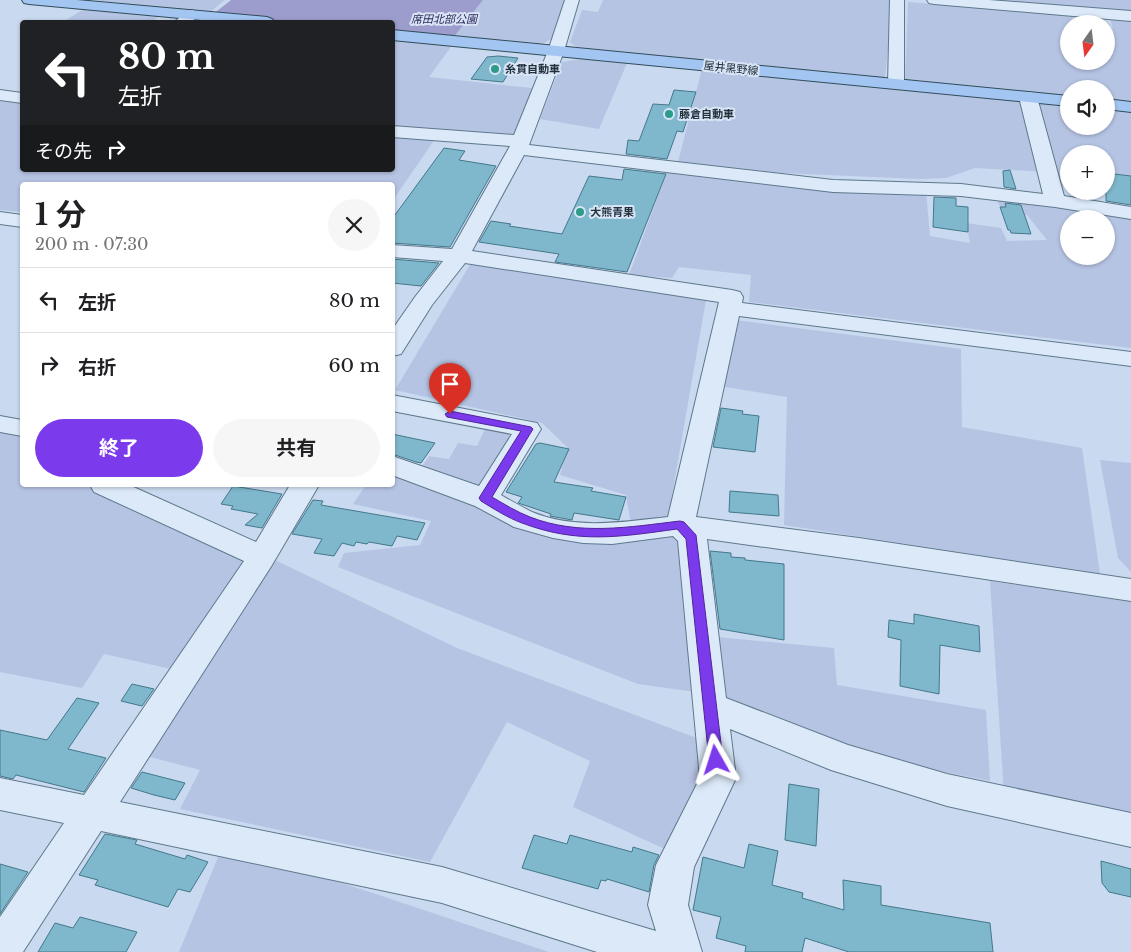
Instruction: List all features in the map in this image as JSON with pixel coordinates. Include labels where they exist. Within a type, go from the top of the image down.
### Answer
[{"type":"main road","points":[[31,0],[86,2],[187,19],[213,20]]},
{"type":"main road","name":"屋井黒野線","points":[[395,35],[1060,100]]},
{"type":"main road","points":[[1115,105],[1131,107]]},
{"type":"street","points":[[395,344],[423,302],[459,256],[520,145],[556,51],[572,0]]},
{"type":"street","points":[[896,0],[896,84]]},
{"type":"street","points":[[934,0],[1131,16]]},
{"type":"street","points":[[0,95],[20,98]]},
{"type":"street","points":[[1028,97],[1046,172],[1055,200]]},
{"type":"street","points":[[395,131],[520,145],[833,186],[961,190],[1055,200],[1131,212]]},
{"type":"street","points":[[0,218],[20,221]]},
{"type":"street","points":[[395,251],[459,256],[732,297],[680,525]]},
{"type":"street","points":[[730,308],[1131,359]]},
{"type":"street","points":[[395,404],[528,429],[485,498]]},
{"type":"street","points":[[0,424],[20,428]]},
{"type":"street","points":[[395,466],[485,498],[524,520],[553,528],[583,533],[612,534],[680,525],[859,549],[1131,590]]},
{"type":"street","points":[[108,487],[262,557]]},
{"type":"street","points":[[0,952],[262,557],[292,502],[303,487]]},
{"type":"street","points":[[680,525],[692,538],[718,778],[704,810],[675,865],[668,904],[682,952]]},
{"type":"street","points":[[710,706],[843,759],[928,784],[1131,830]]},
{"type":"street","points":[[0,794],[442,885],[659,952]]},
{"type":"shaded area","points":[[92,0],[225,0],[209,13]]},
{"type":"shaded area","points":[[483,0],[572,0],[553,38],[544,43],[536,45],[453,38]]},
{"type":"shaded area","points":[[603,0],[893,0],[885,78],[591,50],[575,46],[570,42],[582,10],[598,12]]},
{"type":"shaded area","points":[[952,0],[1131,0],[1131,13]]},
{"type":"shaded area","points":[[908,2],[1072,15],[1060,15],[1060,70],[1115,70],[1115,18],[1131,20],[1131,102],[1115,100],[1115,80],[1060,80],[1060,95],[905,81]]},
{"type":"shaded area","points":[[84,9],[160,16],[154,20],[66,20]]},
{"type":"shaded area","points":[[395,38],[453,44],[429,77],[532,88],[515,135],[508,137],[395,127]]},
{"type":"shaded area","points":[[581,59],[627,63],[599,129],[540,119],[562,62]]},
{"type":"shaded area","points":[[702,69],[1060,103],[1060,135],[1115,135],[1115,110],[1131,111],[1131,180],[1115,177],[1115,145],[1060,145],[1060,186],[1050,185],[1046,172],[975,168],[946,178],[920,179],[782,173],[678,162]]},
{"type":"shaded area","points":[[0,101],[20,103],[20,172],[395,172],[395,135],[435,139],[395,197],[395,182],[20,182],[20,212],[0,210]]},
{"type":"shaded area","points":[[668,169],[926,191],[930,236],[970,243],[966,223],[1001,228],[1007,241],[1047,240],[1027,215],[1003,212],[996,199],[1083,210],[1060,210],[1060,265],[1115,265],[1115,214],[1131,216],[1131,348],[749,302],[751,275],[679,267],[672,278],[629,275]]},
{"type":"shaded area","points":[[471,263],[706,300],[668,518],[631,525],[626,495],[560,475],[567,447],[542,423],[395,390]]},
{"type":"shaded area","points":[[735,320],[961,349],[962,427],[1082,448],[1100,574],[784,525],[787,397],[719,386]]},
{"type":"shaded area","points":[[487,425],[518,436],[480,492],[419,471],[429,456],[449,459],[458,443],[477,446]]},
{"type":"shaded area","points":[[0,429],[20,432],[20,487],[97,487],[247,558],[171,669],[104,654],[82,688],[0,672]]},
{"type":"shaded area","points":[[1100,460],[1131,463],[1131,572],[1118,558]]},
{"type":"shaded area","points":[[395,470],[540,530],[671,533],[680,536],[695,692],[638,684],[338,567],[344,553],[420,545],[431,521],[353,504],[365,487],[395,487]]},
{"type":"shaded area","points":[[273,559],[457,648],[702,740],[709,771],[667,850],[573,807],[590,761],[507,722],[430,862],[180,809],[200,770],[146,756]]},
{"type":"shaded area","points":[[990,581],[1131,602],[1131,821],[1004,794]]},
{"type":"shaded area","points":[[716,637],[834,648],[837,685],[986,710],[990,781],[889,761],[724,698]]},
{"type":"shaded area","points":[[223,845],[376,894],[549,952],[179,952]]},
{"type":"green space","name":"席田北部公園","points":[[231,0],[483,0],[453,38],[395,32],[395,20],[268,20],[212,15]]},
{"type":"building","name":"糸貫自動車","points":[[487,57],[518,58],[503,82],[471,79]]},
{"type":"building","points":[[674,90],[696,92],[683,132],[677,131],[667,159],[626,154],[628,140],[639,141],[653,104],[669,105]]},
{"type":"building","points":[[444,148],[465,151],[459,160],[496,166],[450,247],[395,243],[395,215]]},
{"type":"building","points":[[624,169],[666,174],[627,272],[555,262],[559,254],[479,242],[491,221],[511,224],[509,226],[562,234],[589,176],[622,180]]},
{"type":"building","points":[[1010,170],[1016,189],[1004,187],[1003,171]]},
{"type":"building","points":[[1115,174],[1131,176],[1131,205],[1106,201],[1115,200]]},
{"type":"building","points":[[934,197],[956,198],[956,206],[968,207],[968,232],[933,227]]},
{"type":"building","points":[[1005,203],[1021,205],[1031,234],[1011,233],[1008,230],[1000,207],[1006,207]]},
{"type":"building","points":[[395,259],[439,263],[421,286],[395,283]]},
{"type":"building","points":[[721,408],[743,411],[742,414],[759,416],[755,452],[713,447]]},
{"type":"building","points":[[395,435],[435,443],[421,463],[395,455]]},
{"type":"building","points":[[540,443],[569,449],[554,482],[593,488],[591,491],[626,497],[619,520],[574,513],[572,520],[550,516],[551,514],[518,503],[522,497],[506,492],[536,444]]},
{"type":"building","points":[[232,487],[282,494],[262,528],[245,525],[258,514],[231,509],[233,506],[221,504]]},
{"type":"building","points":[[730,491],[778,495],[779,516],[729,512]]},
{"type":"building","points":[[313,500],[323,501],[321,505],[425,523],[417,540],[397,536],[392,546],[369,542],[367,544],[356,542],[354,546],[342,543],[334,556],[314,553],[322,539],[292,534]]},
{"type":"building","points":[[710,551],[731,553],[731,557],[745,558],[745,560],[784,564],[784,640],[720,629]]},
{"type":"building","points":[[914,614],[979,626],[980,652],[940,645],[939,694],[900,686],[901,640],[888,637],[889,620],[914,624]]},
{"type":"building","points":[[132,684],[154,689],[142,706],[121,701]]},
{"type":"building","points":[[77,698],[99,703],[68,749],[106,758],[84,792],[16,775],[13,779],[0,776],[0,730],[47,740]]},
{"type":"building","points":[[142,772],[185,783],[175,800],[131,788]]},
{"type":"building","points":[[789,784],[819,789],[816,846],[785,840]]},
{"type":"building","points":[[105,834],[137,840],[135,844],[185,859],[187,855],[208,862],[190,892],[178,889],[168,907],[95,885],[98,880],[79,875]]},
{"type":"building","points":[[534,835],[567,844],[570,835],[632,852],[633,847],[659,855],[654,865],[649,892],[607,879],[606,881],[601,880],[598,889],[522,868]]},
{"type":"building","points":[[749,844],[778,851],[772,885],[803,893],[802,898],[844,910],[843,880],[881,886],[881,905],[990,923],[993,952],[849,952],[805,938],[802,952],[745,952],[746,946],[716,938],[721,917],[693,910],[703,857],[744,868]]},
{"type":"building","points":[[1101,861],[1131,869],[1131,897],[1109,892],[1102,883]]},
{"type":"building","points":[[0,864],[28,872],[0,914]]},
{"type":"building","points":[[80,917],[137,932],[126,952],[38,952],[55,923],[73,928]]},
{"type":"place","name":"糸貫自動車","points":[[495,69]]},
{"type":"place","name":"藤倉自動車","points":[[669,114]]},
{"type":"place","name":"大熊青果","points":[[580,212]]},
{"type":"route","points":[[450,414],[528,429],[485,498],[524,520],[553,528],[583,533],[612,534],[680,525],[692,538],[716,760]]}]
